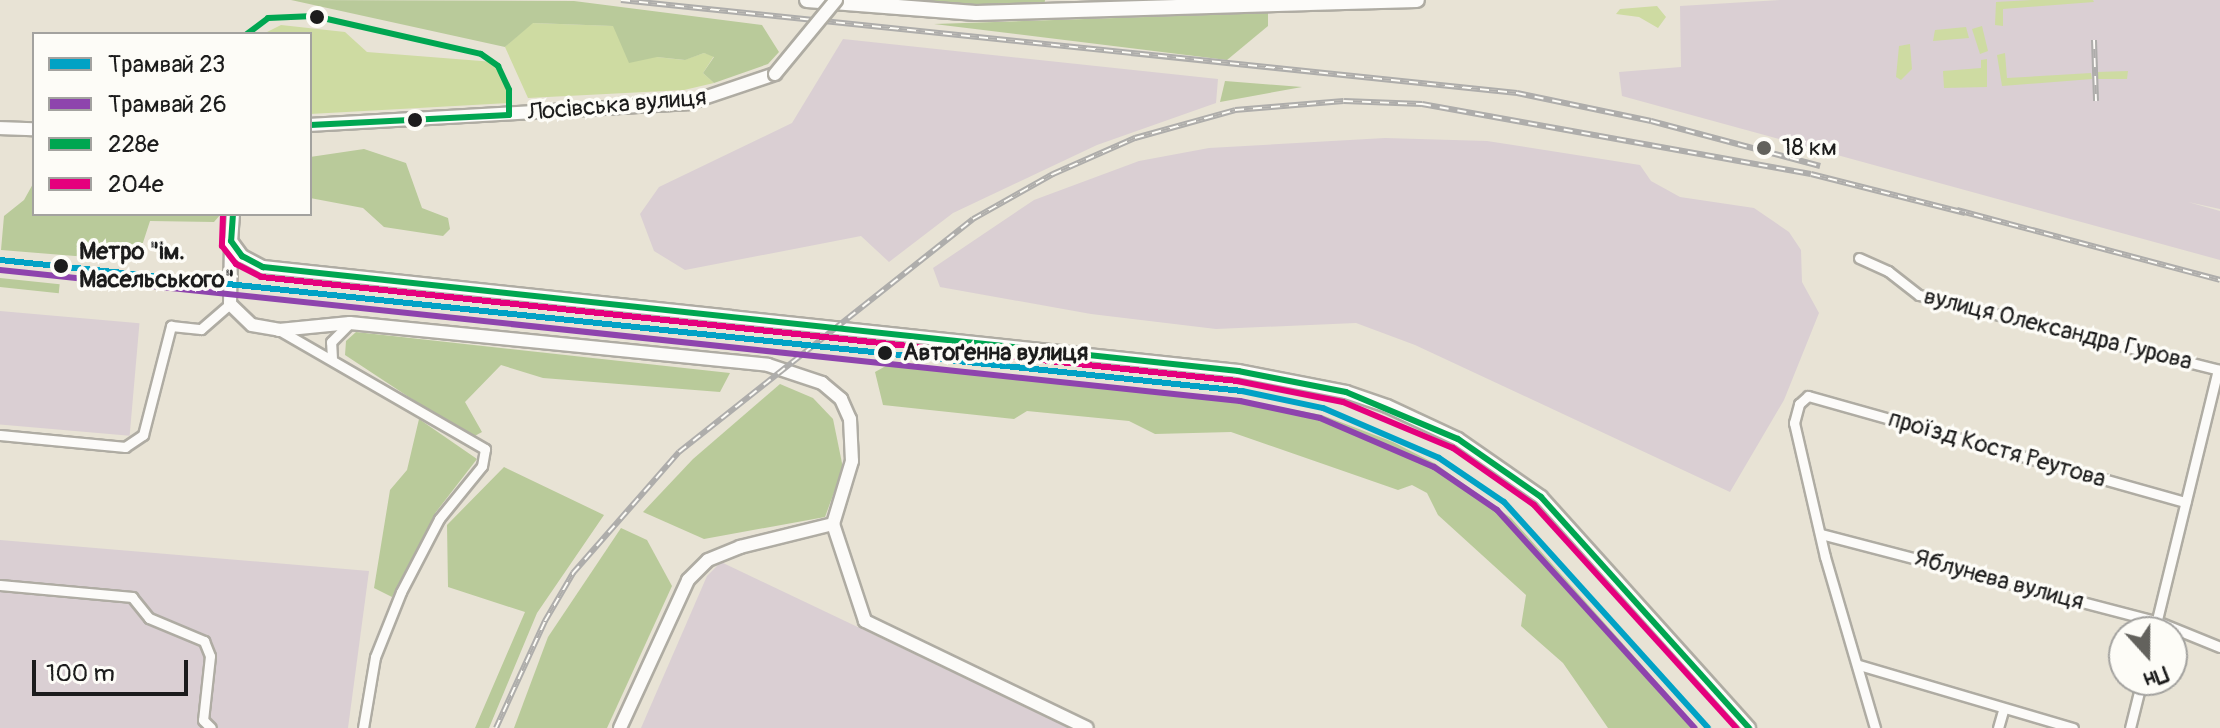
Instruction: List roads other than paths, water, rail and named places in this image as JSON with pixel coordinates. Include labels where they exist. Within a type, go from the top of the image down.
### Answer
[{"type":"main road","points":[[807,0],[961,13],[1109,5],[1417,0]]},
{"type":"main road","name":"Лосівська вулиця","points":[[312,125],[689,103],[775,74],[836,0]]},
{"type":"main road","points":[[1093,0],[1109,5]]},
{"type":"main road","points":[[0,128],[32,129]]},
{"type":"main road","points":[[233,216],[230,304],[252,325],[279,330],[350,323],[768,365],[810,377],[836,393],[850,419],[852,461],[833,524],[865,621],[874,630],[1087,728]]},
{"type":"main road","points":[[231,241],[242,256],[263,267],[1222,369],[1346,392],[1425,421],[1541,497],[1749,728]]},
{"type":"main road","points":[[620,728],[688,580],[708,560],[753,543],[833,524]]},
{"type":"street","name":"вулиця Олександра Гурова","points":[[1859,258],[1888,271],[1919,295],[2219,370]]},
{"type":"street","points":[[0,435],[125,447],[143,435],[171,326],[201,329],[230,304]]},
{"type":"street","points":[[332,359],[331,342],[350,323]]},
{"type":"street","points":[[279,330],[485,449],[482,466],[439,519],[401,592],[375,657],[363,728]]},
{"type":"street","points":[[2157,616],[2219,370]]},
{"type":"street","name":"проїзд Костя Реутова","points":[[1821,534],[1794,423],[1799,404],[1808,396],[2185,502]]},
{"type":"street","points":[[1821,534],[1875,728]]},
{"type":"street","name":"Яблунева вулиця","points":[[1821,534],[2137,616]]},
{"type":"street","points":[[0,585],[132,597],[149,618],[204,641],[210,656],[203,720],[211,728]]},
{"type":"street","name":"Яблунева вулиця","points":[[2188,634],[2220,647]]},
{"type":"street","points":[[1859,665],[2003,711],[2073,728]]},
{"type":"street","points":[[2130,728],[2138,696]]},
{"type":"street","points":[[1998,728],[2003,711]]},
{"type":"railway","points":[[621,0],[1517,93],[1651,121],[1820,166]]},
{"type":"railway","points":[[2094,40],[2096,101]]},
{"type":"railway","points":[[496,728],[545,621],[573,573],[679,452],[973,219],[1053,174],[1135,138],[1235,110],[1344,101],[1422,104],[1811,174],[1965,213]]},
{"type":"railway","points":[[1957,210],[2220,280]]},
{"type":"tram line","name":"23","points":[[0,260],[1242,391],[1323,408],[1439,458],[1504,502],[1708,728]]},
{"type":"tram line","name":"26","points":[[0,270],[1240,401],[1320,418],[1434,467],[1497,510],[1695,728]]},
{"type":"place","name":"18 км","points":[[1764,148]]},
{"type":"place","name":"Метро \"ім. Масельського\"","points":[[61,266]]},
{"type":"place","name":"Автоґенна вулиця","points":[[885,353]]}]
